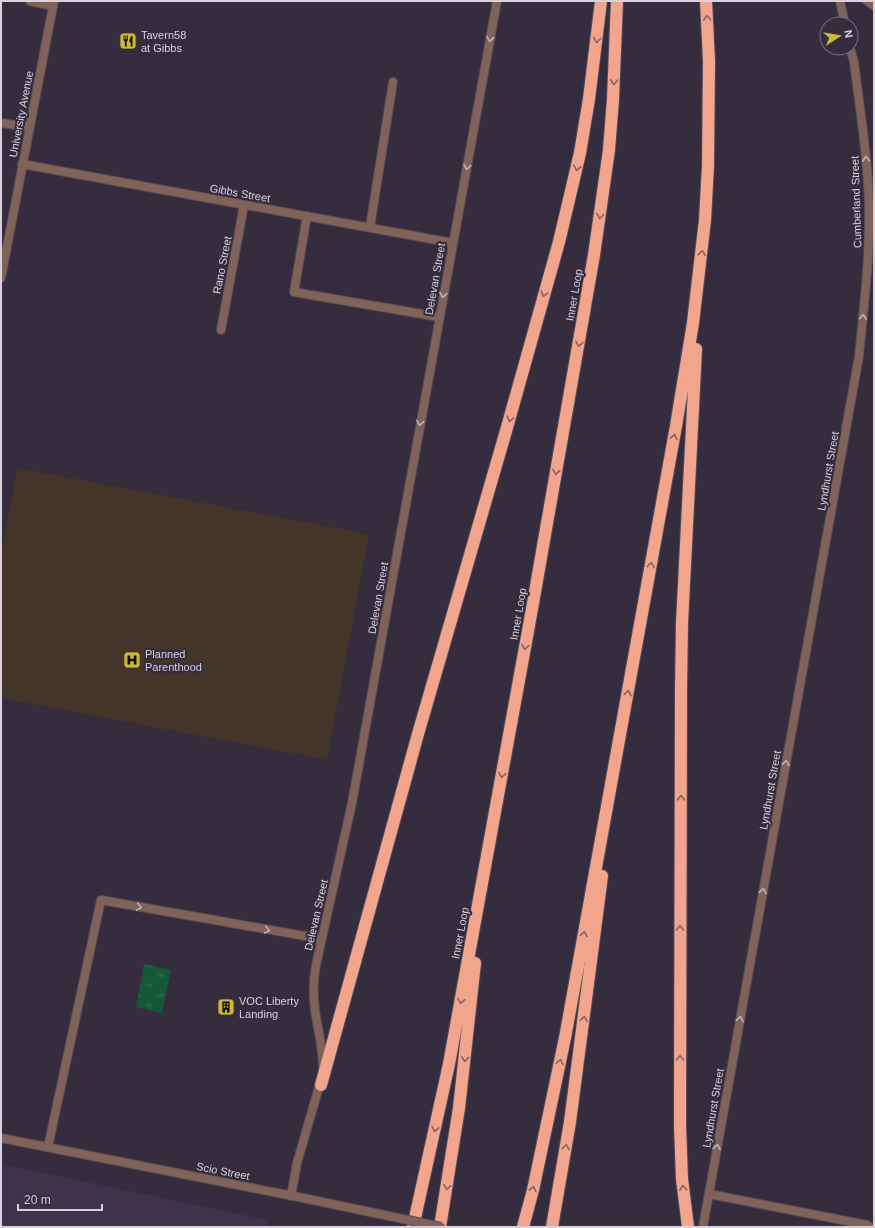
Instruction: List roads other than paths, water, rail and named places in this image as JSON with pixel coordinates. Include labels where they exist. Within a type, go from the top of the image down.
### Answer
[{"type":"highway","points":[[321,1085],[418,734],[559,242],[575,178],[584,132],[596,49],[601,1]]},
{"type":"highway","name":"Inner Loop","points":[[413,1227],[449,1064],[594,255],[610,128],[616,45],[617,1]]},
{"type":"highway","points":[[523,1227],[535,1183],[565,1038],[676,426],[693,323],[705,220],[708,166],[709,61],[706,1]]},
{"type":"highway","points":[[688,1227],[682,1179],[680,1125],[681,690],[682,623],[700,271]]},
{"type":"highway","points":[[552,1227],[570,1122],[621,731]]},
{"type":"highway","points":[[440,1227],[459,1108],[488,853]]},
{"type":"street","points":[[30,1],[53,3]]},
{"type":"street","name":"Delevan Street","points":[[291,1196],[297,1163],[321,1085],[323,1071],[322,1047],[313,987],[316,965],[353,795],[497,1]]},
{"type":"street","points":[[840,1],[843,16]]},
{"type":"street","points":[[867,1],[874,6]]},
{"type":"street","name":"University Avenue","points":[[1,278],[53,3]]},
{"type":"street","name":"Cumberland Street","points":[[852,56],[866,152],[869,207],[868,258],[860,356]]},
{"type":"street","points":[[370,227],[393,82]]},
{"type":"street","points":[[1,123],[30,127]]},
{"type":"street","name":"Gibbs Street","points":[[22,164],[453,243]]},
{"type":"street","name":"Rano Street","points":[[221,330],[244,205]]},
{"type":"street","points":[[307,216],[294,292],[440,317]]},
{"type":"street","name":"Lyndhurst Street","points":[[703,1227],[860,356]]},
{"type":"street","points":[[48,1147],[101,900],[322,940]]},
{"type":"street","name":"Scio Street","points":[[1,1138],[308,1199],[440,1227]]},
{"type":"street","points":[[709,1194],[867,1225],[870,1227]]},
{"type":"place","name":"Tavern58 at Gibbs","points":[[128,41]]},
{"type":"place","name":"Planned Parenthood","points":[[132,660]]},
{"type":"place","name":"VOC Liberty Landing","points":[[226,1007]]}]
